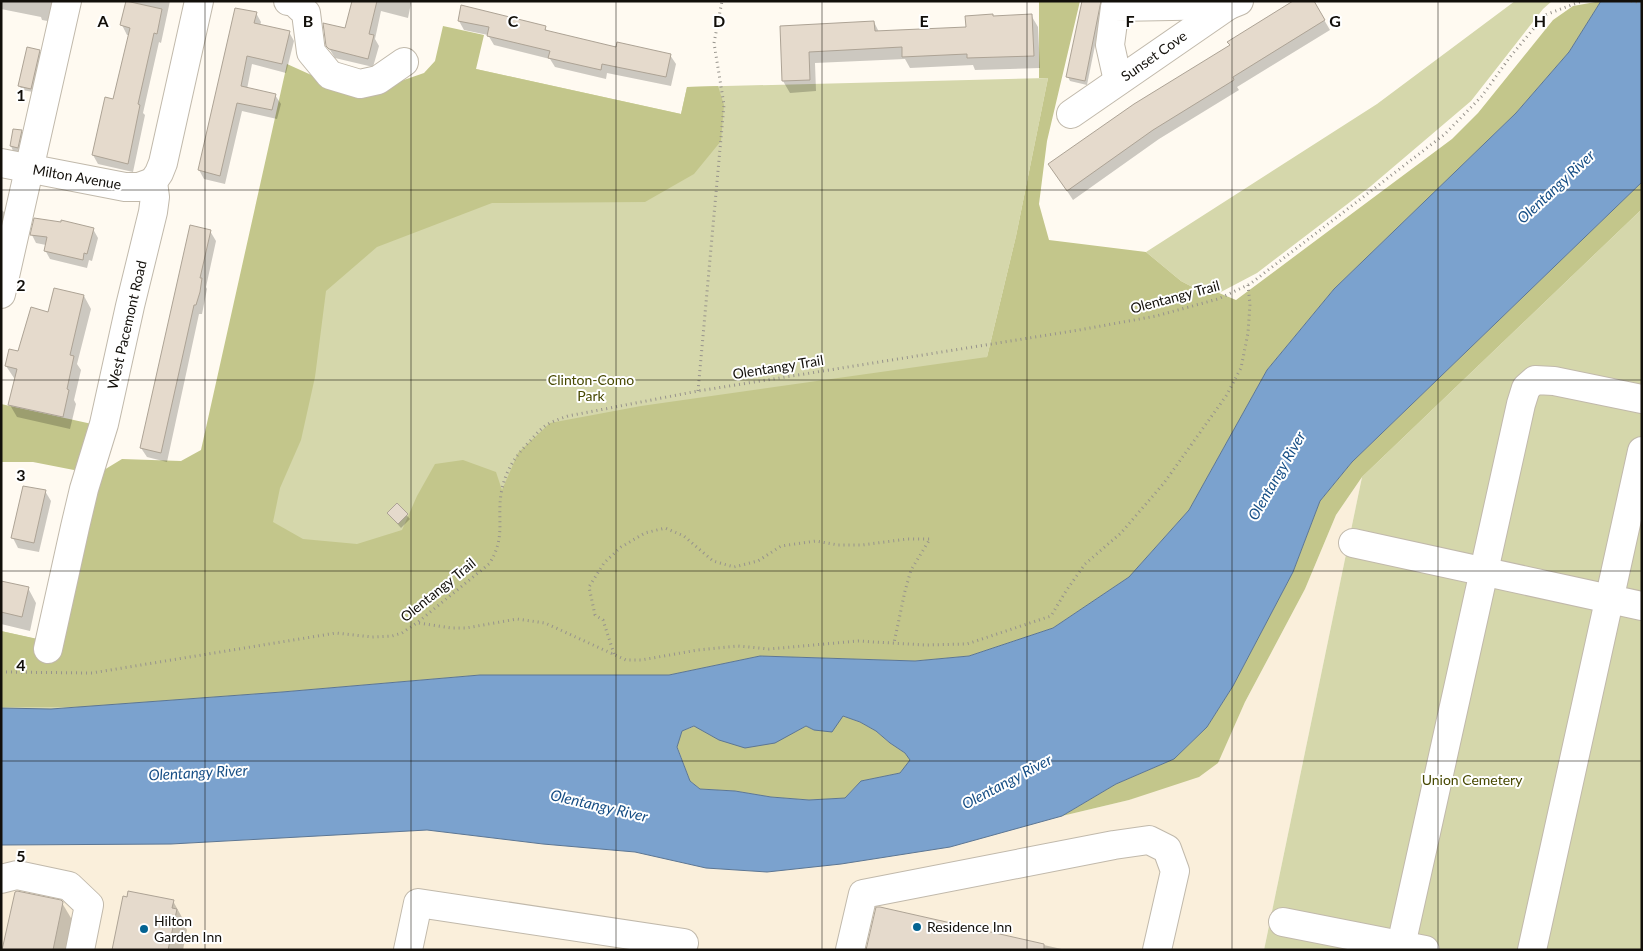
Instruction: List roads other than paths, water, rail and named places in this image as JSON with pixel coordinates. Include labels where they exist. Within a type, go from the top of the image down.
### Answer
[{"type":"street","points":[[1,294],[67,1]]},
{"type":"street","points":[[152,182],[160,173],[163,163],[199,1]]},
{"type":"street","points":[[288,1],[294,2],[306,13],[311,52],[330,75],[360,84],[378,80],[404,62]]},
{"type":"street","points":[[1118,81],[1110,45],[1115,7],[1234,3]]},
{"type":"street","name":"Sunset Cove","points":[[1071,114],[1234,3]]},
{"type":"street","name":"Milton Avenue","points":[[1,163],[125,187],[139,187],[152,182]]},
{"type":"street","name":"West Pacemont Road","points":[[48,650],[84,489],[104,424],[153,212],[155,197],[152,182]]},
{"type":"street","points":[[1283,922],[1409,948],[1484,572],[1526,388],[1535,380],[1554,380],[1642,399]]},
{"type":"street","points":[[1532,950],[1642,451]]},
{"type":"street","points":[[1353,544],[1642,606]]},
{"type":"street","points":[[850,950],[863,894],[1108,846],[1148,840],[1167,849],[1175,871],[1157,950]]},
{"type":"street","points":[[1,878],[17,875],[69,886],[89,905],[80,950]]},
{"type":"street","points":[[408,950],[418,903],[684,943]]},
{"type":"water","name":"Olentangy River","points":[[1601,1],[1642,1],[1642,182],[1352,462],[1320,501],[1293,572],[1233,686],[1207,727],[1174,759],[1116,784],[1062,816],[950,847],[841,864],[767,872],[706,868],[635,852],[543,844],[427,830],[171,844],[1,845],[1,708],[51,709],[480,675],[669,675],[760,656],[915,661],[969,656],[1053,628],[1129,577],[1189,510],[1267,370],[1334,289],[1516,113],[1569,52]],"holes":[[[843,716],[860,722],[876,731],[905,753],[910,760],[900,773],[861,781],[845,798],[809,800],[771,797],[735,791],[700,789],[690,781],[677,747],[682,731],[694,726],[719,740],[745,748],[775,743],[806,726],[814,730],[832,732]]]},
{"type":"place","name":"Residence Inn","points":[[917,927]]},
{"type":"place","name":"Hilton Garden Inn","points":[[144,929]]},
{"type":"park label","name":"Clinton-Como Park","points":[[591,388]]},
{"type":"park label","name":"Union Cemetery","points":[[1472,780]]}]
